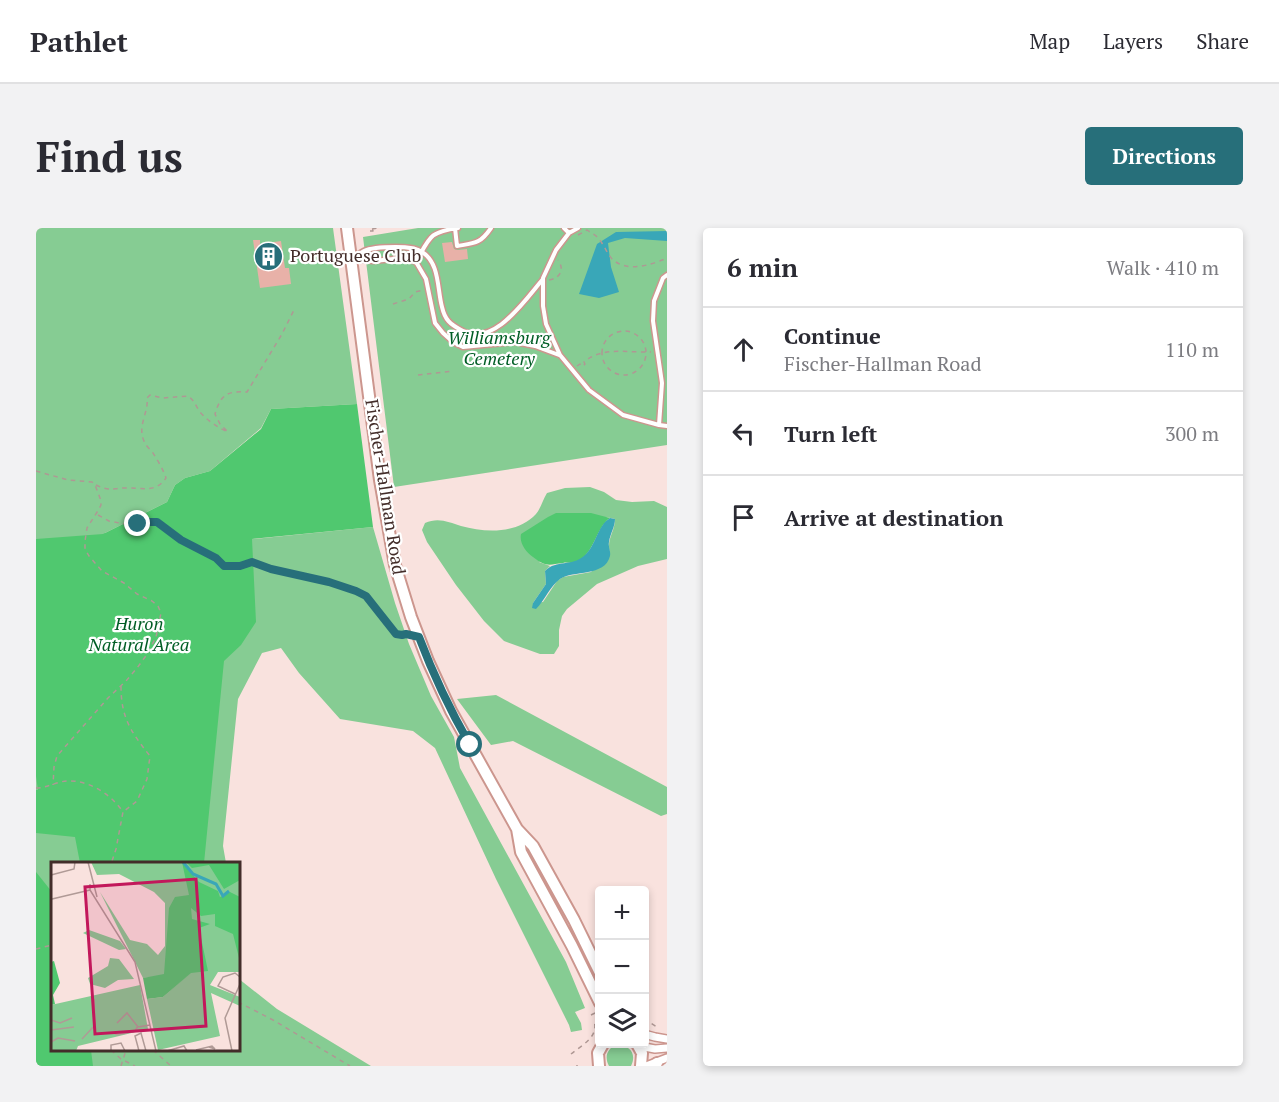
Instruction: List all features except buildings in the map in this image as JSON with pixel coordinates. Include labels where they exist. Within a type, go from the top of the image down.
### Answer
[{"type":"main road","name":"Fischer-Hallman Road","points":[[347,228],[380,480],[395,564],[419,637],[451,711],[517,829],[533,846],[595,963]]},
{"type":"main road","name":"Fischer-Hallman Road","points":[[517,829],[520,852],[572,946],[595,1000]]},
{"type":"main road","points":[[599,1066],[598,1053],[601,1048]]},
{"type":"main road","points":[[640,1048],[643,1060],[641,1066]]},
{"type":"street","points":[[649,1035],[667,1039]]},
{"type":"street","points":[[649,1047],[667,1048]]},
{"type":"lane","points":[[416,262],[431,237],[442,230],[457,228],[457,246],[476,243],[484,239],[492,228]]},
{"type":"lane","points":[[564,228],[569,233]]},
{"type":"lane","points":[[351,259],[365,250],[388,247],[406,247],[422,251],[436,270],[442,309],[449,323],[476,335],[494,330],[516,311],[543,278],[556,250],[569,233],[576,229]]},
{"type":"lane","points":[[351,259],[373,261],[404,258],[416,262],[426,279],[435,323],[453,342],[463,347],[515,342],[560,355]]},
{"type":"lane","points":[[659,425],[662,383],[653,321],[654,302],[663,278],[667,275]]},
{"type":"lane","points":[[543,278],[543,306],[546,324],[560,355],[572,370],[589,390],[623,415],[667,426]]},
{"type":"lane","points":[[432,309],[442,309]]},
{"type":"path","points":[[372,230],[379,228]]},
{"type":"path","points":[[576,229],[579,235],[587,230],[598,237],[613,260],[624,265],[639,267],[667,258]]},
{"type":"path","points":[[543,278],[555,279],[561,272],[561,264],[553,256]]},
{"type":"path","points":[[393,304],[409,299],[415,292],[428,289]]},
{"type":"path","points":[[36,471],[68,480],[92,482],[108,490],[151,489],[162,485],[166,478],[163,469],[144,441],[142,427],[143,415],[148,404],[147,398],[150,395],[163,398],[188,396],[211,423],[228,432],[220,424],[215,414],[220,401],[223,396],[235,391],[248,392],[295,308]]},
{"type":"path","points":[[619,331],[629,331],[638,335],[644,343],[646,352],[644,362],[638,370],[630,374],[620,374],[611,370],[605,363],[602,353],[604,344],[610,336],[619,331]]},
{"type":"path","points":[[572,370],[580,364],[583,366],[590,357],[602,353],[658,351]]},
{"type":"path","points":[[418,375],[453,371]]},
{"type":"path","points":[[53,785],[57,756],[148,653],[156,637],[161,613],[152,601],[102,571],[85,549],[87,528],[101,505],[95,485]]},
{"type":"path","points":[[96,514],[109,521],[130,525],[157,522],[181,540],[216,558],[224,566],[240,566],[252,562],[356,591],[366,596],[396,634],[419,637]]},
{"type":"path","points":[[112,862],[123,812],[137,801],[147,779],[150,756],[128,725],[121,698],[121,686]]},
{"type":"path","points":[[36,788],[46,788],[66,780],[81,782],[102,792],[117,803],[123,812]]},
{"type":"path","points":[[36,949],[51,945]]},
{"type":"path","points":[[240,1003],[350,1066]]},
{"type":"path","points":[[591,1015],[595,1010]]},
{"type":"path","points":[[571,1054],[594,1034],[596,1026],[594,1021]]},
{"type":"path","points":[[649,1022],[657,1027]]},
{"type":"path","points":[[112,1051],[121,1059],[135,1066]]},
{"type":"path","points":[[120,1066],[126,1051]]},
{"type":"path","points":[[154,1051],[171,1066]]},
{"type":"path","points":[[159,1055],[160,1051]]},
{"type":"green space","points":[[36,228],[333,228],[357,404],[271,409],[261,428],[210,471],[185,478],[175,485],[167,502],[105,533],[253,539],[373,527],[409,644],[431,696],[454,737],[460,768],[566,962],[585,1008],[575,1012],[582,1030],[571,1032],[435,748],[413,731],[340,719],[299,673],[281,648],[262,653],[238,699],[223,846],[226,862],[51,862],[51,1051],[240,1051],[240,980],[277,1009],[371,1066],[36,1066]]},
{"type":"green space","name":"Williamsburg Cemetery","points":[[418,228],[667,228],[667,445],[394,487],[363,237]]},
{"type":"green space","name":"Huron Natural Area","points":[[357,404],[373,527],[252,539],[256,622],[241,645],[224,661],[204,862],[80,862],[75,837],[36,833],[36,790],[38,790],[36,776],[36,539],[103,534],[167,502],[175,485],[185,478],[210,471],[261,429],[271,409]]},
{"type":"green space","points":[[590,487],[616,500],[654,501],[667,507],[667,559],[638,566],[597,584],[562,616],[559,646],[554,654],[540,654],[504,641],[484,621],[456,585],[427,542],[422,530],[425,523],[439,520],[481,530],[511,528],[528,521],[536,514],[547,493],[565,488]],"holes":[[[606,517],[615,519],[609,544],[610,553],[591,572],[563,577],[557,581],[543,602],[533,603],[546,584],[545,571],[550,566],[539,562]]]},
{"type":"green space","points":[[556,513],[591,513],[610,518],[585,556],[572,563],[547,564],[528,553],[522,544],[521,534]]},
{"type":"green space","points":[[496,695],[667,787],[667,814],[661,816],[513,741],[491,745],[457,699]]},
{"type":"green space","points":[[36,872],[51,891],[51,1051],[91,1051],[93,1066],[36,1066]]},
{"type":"green space","points":[[611,1048],[629,1048],[633,1054],[633,1062],[631,1066],[609,1066],[607,1053]]},
{"type":"water","points":[[667,231],[667,241],[625,238],[608,243],[611,267],[619,292],[599,298],[579,294],[597,244],[616,232]]},
{"type":"water","points":[[610,518],[615,519],[607,563],[595,570],[560,579],[536,609],[532,608],[546,584],[545,571],[554,565],[574,561],[584,556],[602,526]]},
{"type":"place","name":"Portuguese Club","points":[[269,256]]},
{"type":"route","points":[[138,524],[157,522],[181,540],[216,558],[224,566],[240,566],[252,562],[271,569],[329,582],[366,596],[396,634],[419,637],[451,711],[470,745]]}]
